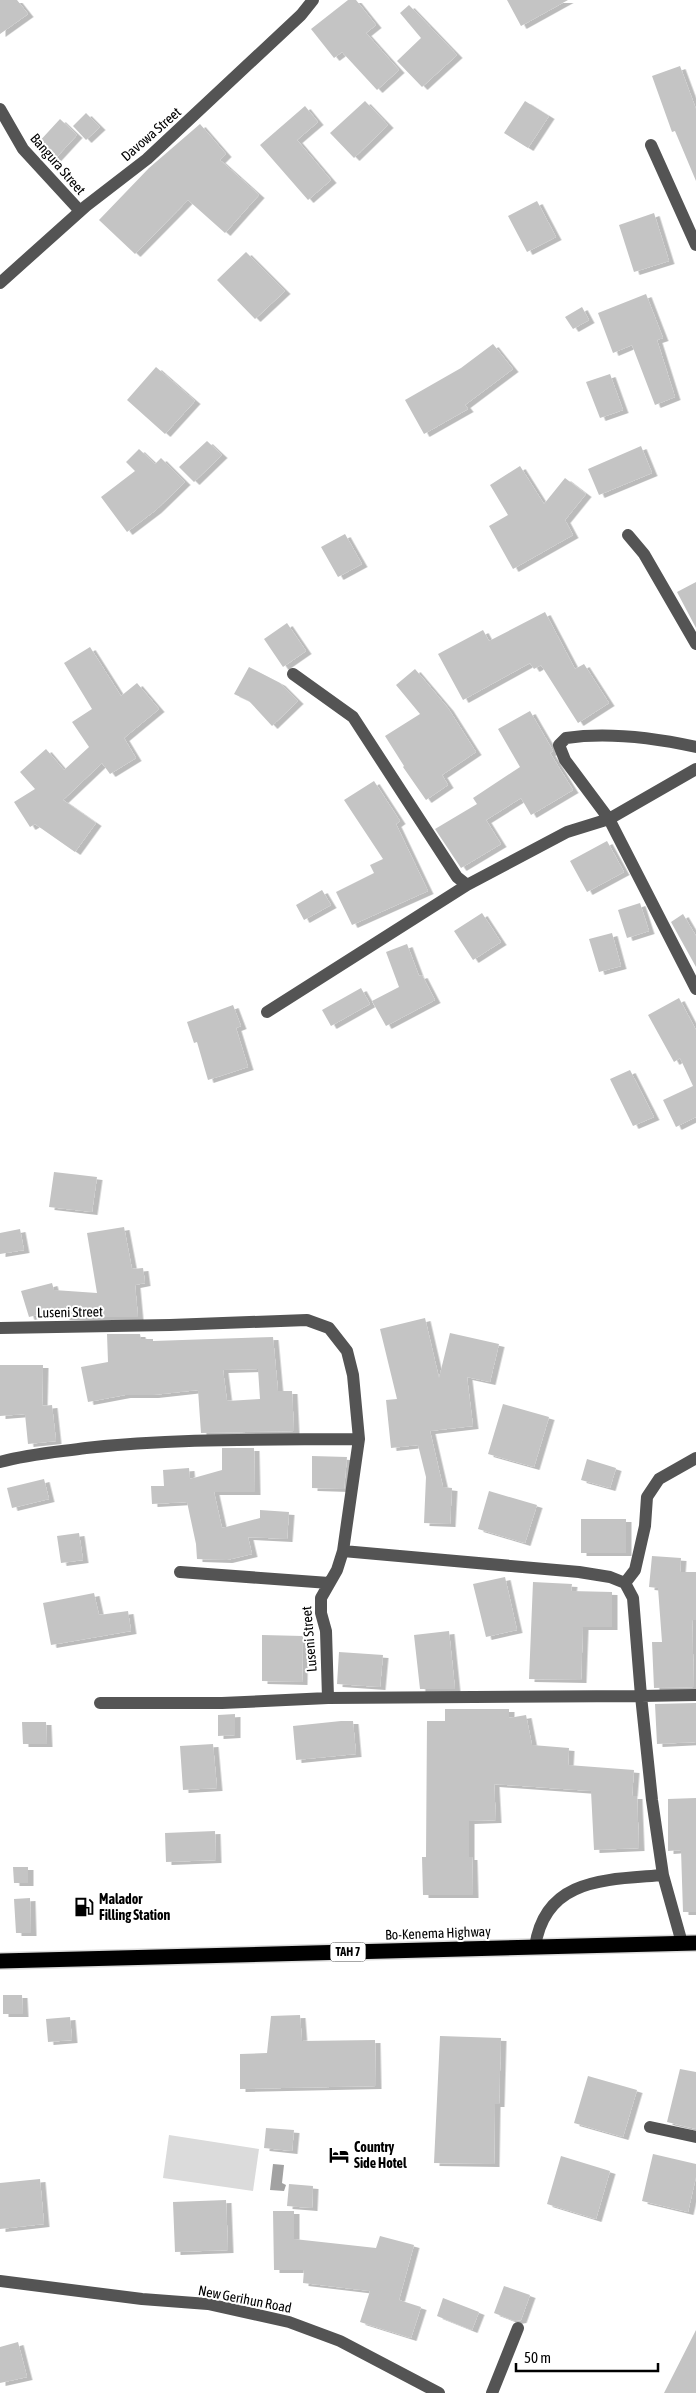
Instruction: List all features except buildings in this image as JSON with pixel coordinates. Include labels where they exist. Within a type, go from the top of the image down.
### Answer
[{"type":"highway","name":"Bo-Kenema Highway","points":[[0,1961],[689,1943]]},
{"type":"street","name":"Davowa Street","points":[[0,282],[80,212],[147,159],[294,22],[313,0]]},
{"type":"street","name":"Bangura Street","points":[[0,109],[23,149],[80,212]]},
{"type":"street","points":[[650,145],[696,245]]},
{"type":"street","points":[[628,535],[644,554],[696,644]]},
{"type":"street","points":[[293,674],[353,717],[457,877],[467,885]]},
{"type":"street","points":[[696,747],[667,741],[583,736],[566,738],[560,745],[565,760],[608,819],[696,989]]},
{"type":"street","points":[[267,1012],[467,885],[567,832],[608,819],[696,769]]},
{"type":"street","name":"Luseni Street","points":[[0,1328],[307,1320],[329,1328],[347,1351],[353,1375],[359,1439],[343,1551],[337,1570],[321,1598],[320,1613],[326,1631],[328,1698]]},
{"type":"street","points":[[0,1462],[24,1456],[121,1444],[214,1440],[359,1439]]},
{"type":"street","points":[[625,1583],[635,1570],[645,1526],[647,1497],[659,1479],[696,1458]]},
{"type":"street","points":[[343,1551],[579,1572],[625,1583],[632,1598],[652,1800],[664,1875],[689,1943]]},
{"type":"street","points":[[180,1572],[329,1583]]},
{"type":"street","points":[[100,1703],[222,1703],[328,1698],[696,1695]]},
{"type":"street","points":[[534,1947],[537,1930],[545,1913],[568,1891],[606,1880],[664,1875]]},
{"type":"street","points":[[650,2127],[696,2137]]},
{"type":"street","name":"New Gerihun Road","points":[[0,2281],[142,2300],[208,2304],[289,2322],[340,2341],[439,2393]]},
{"type":"street","points":[[492,2393],[518,2328]]},
{"type":"shaded area","points":[[169,2135],[259,2149],[253,2191],[163,2178]]},
{"type":"shaded area","points":[[273,2164],[284,2165],[282,2183],[286,2185],[284,2191],[270,2190]]},
{"type":"place","name":"Malador Filling Station","points":[[84,1907]]},
{"type":"place","name":"Country Side Hotel","points":[[339,2155]]}]
